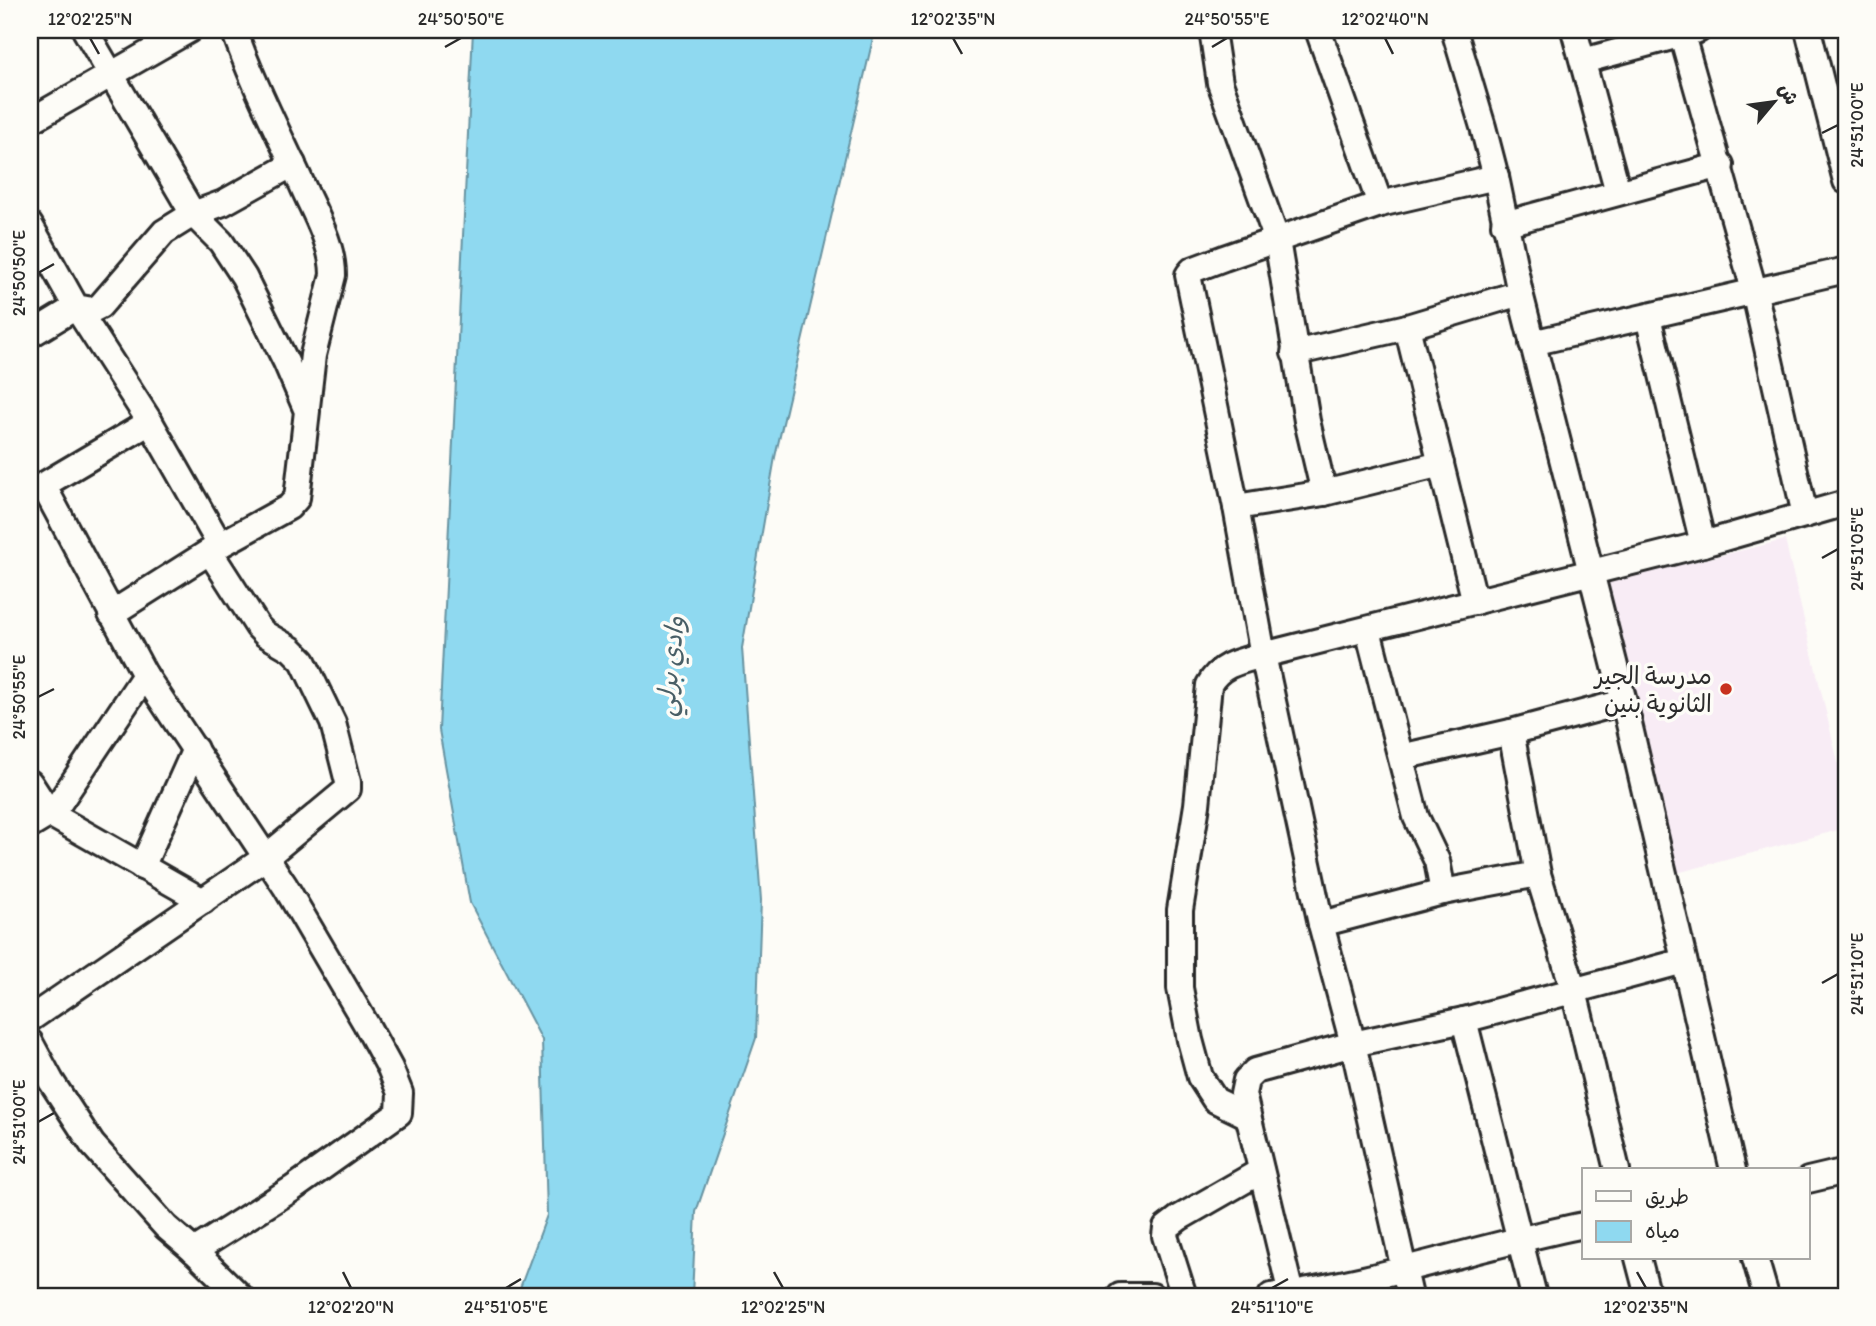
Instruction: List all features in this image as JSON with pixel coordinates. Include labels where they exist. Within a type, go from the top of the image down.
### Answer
[{"type":"street","points":[[85,30],[193,214],[221,242],[244,276],[307,411]]},
{"type":"street","points":[[30,121],[189,30]]},
{"type":"street","points":[[111,614],[215,549],[289,507],[297,498],[313,355],[333,275],[333,265],[324,233],[244,60],[234,30]]},
{"type":"street","points":[[1212,30],[1220,83],[1277,240],[1294,353],[1324,494]]},
{"type":"street","points":[[1318,30],[1380,204]]},
{"type":"street","points":[[1454,30],[1496,177],[1520,293],[1624,702],[1733,1168]]},
{"type":"street","points":[[1574,30],[1618,192]]},
{"type":"street","points":[[1808,30],[1841,142],[1846,181]]},
{"type":"street","points":[[1583,61],[1690,32],[1754,290],[1805,514]]},
{"type":"street","points":[[30,335],[76,307],[92,310],[100,306],[164,232],[193,214],[223,203],[293,164]]},
{"type":"street","points":[[1504,224],[1721,165]]},
{"type":"street","points":[[1410,1296],[1353,1044],[1321,924],[1262,655],[1236,507],[1188,275],[1192,270],[1224,258],[1380,204],[1496,177]]},
{"type":"street","points":[[30,225],[76,307],[150,422],[258,627],[298,654],[303,661],[333,723],[348,782],[348,789],[265,858],[30,1019]]},
{"type":"street","points":[[1532,343],[1846,270]]},
{"type":"street","points":[[1294,353],[1407,327],[1520,293]]},
{"type":"street","points":[[1648,317],[1703,544]]},
{"type":"street","points":[[1407,327],[1475,602]]},
{"type":"street","points":[[150,422],[36,489],[145,675],[285,886],[390,1068],[400,1093],[399,1113],[292,1189],[194,1251]]},
{"type":"street","points":[[1236,507],[1324,494],[1441,464]]},
{"type":"street","points":[[1246,1115],[1215,1100],[1200,1077],[1189,1040],[1180,988],[1180,910],[1196,805],[1209,685],[1216,672],[1228,665],[1262,655],[1703,544],[1846,503]]},
{"type":"street","points":[[1367,630],[1416,817],[1437,861],[1443,892]]},
{"type":"street","points":[[40,820],[73,784],[145,675]]},
{"type":"street","points":[[1401,757],[1624,702]]},
{"type":"street","points":[[1511,732],[1538,874],[1574,990],[1617,1168]]},
{"type":"street","points":[[142,867],[195,749]]},
{"type":"street","points":[[30,783],[40,820]]},
{"type":"street","points":[[40,820],[142,867],[203,901]]},
{"type":"street","points":[[1321,924],[1443,892],[1538,874]]},
{"type":"street","points":[[1582,1224],[1520,1238],[1404,1270],[1281,1295],[1261,1171],[1246,1115],[1243,1094],[1246,1080],[1255,1070],[1353,1044],[1464,1020],[1684,961]]},
{"type":"street","points":[[1464,1020],[1534,1296]]},
{"type":"street","points":[[30,1042],[51,1081],[92,1144],[166,1227],[240,1296]]},
{"type":"street","points":[[1184,1296],[1165,1236],[1166,1228],[1178,1218],[1261,1171]]},
{"type":"street","points":[[1810,1180],[1846,1171]]},
{"type":"street","points":[[1639,1260],[1648,1296]]},
{"type":"street","points":[[1756,1260],[1766,1296]]},
{"type":"street","points":[[1120,1296],[1152,1296]]},
{"type":"shaded area","name":"مدرسة الجير الثانوية بنين","points":[[1785,540],[1846,796],[1846,828],[1677,873],[1605,583]]},
{"type":"water","name":"وادي برلي","points":[[473,30],[875,30],[775,457],[742,648],[761,900],[756,1038],[696,1212],[692,1296],[517,1296],[547,1215],[542,1040],[470,903],[439,730]]},
{"type":"place","name":"مدرسة الجير الثانوية بنين","points":[[1726,689]]}]
